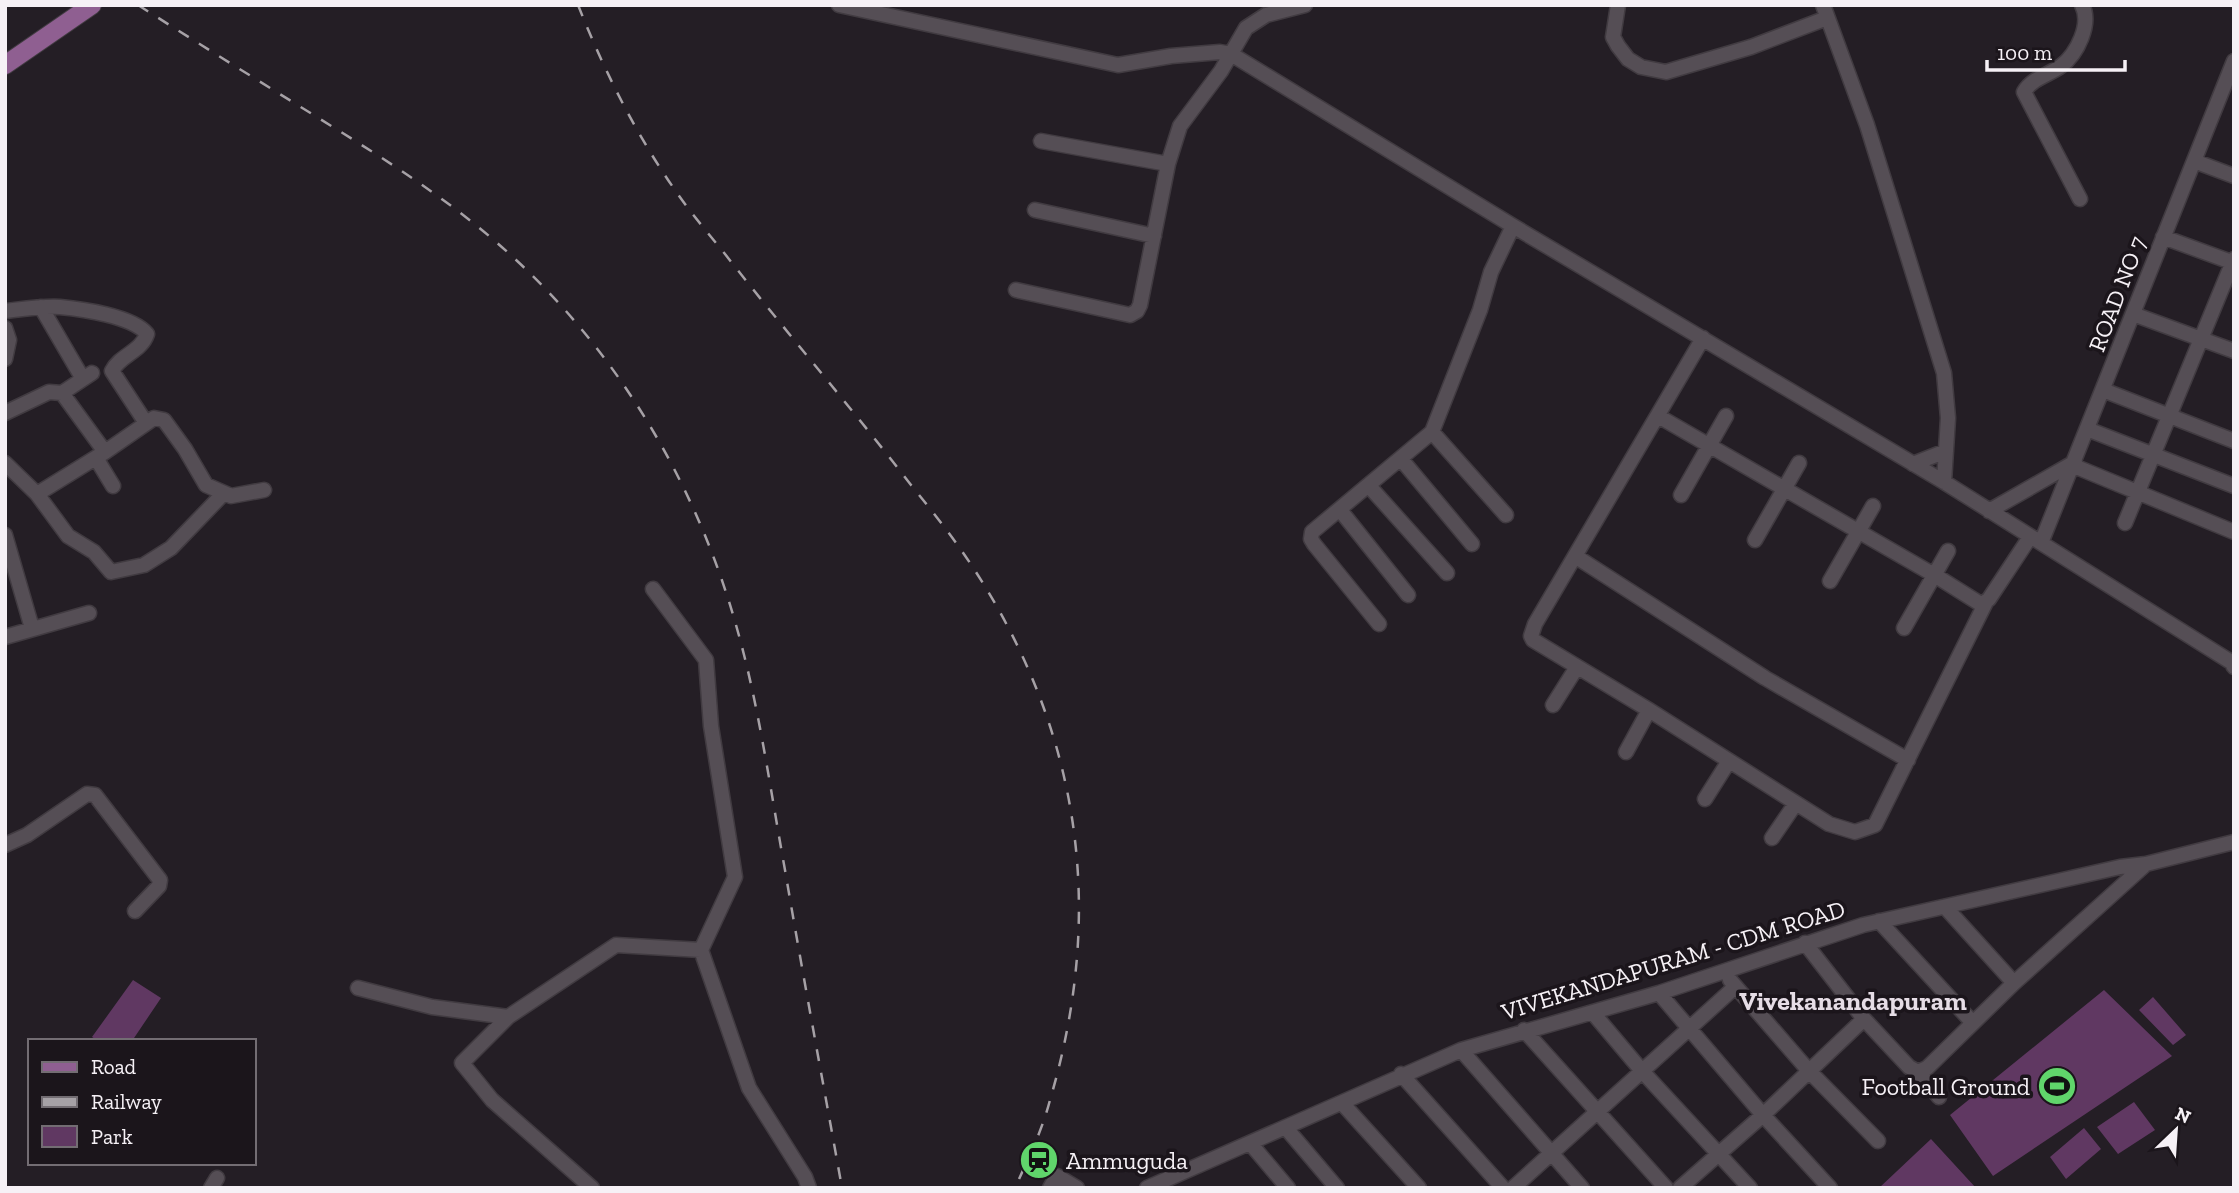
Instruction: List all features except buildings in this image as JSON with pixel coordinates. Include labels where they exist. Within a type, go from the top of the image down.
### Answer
[{"type":"main road","points":[[5,65],[92,5]]},
{"type":"street","points":[[839,5],[1118,65],[1171,56],[1220,52],[1231,54],[1513,226],[1944,482],[2231,662],[2234,667]]},
{"type":"street","points":[[1016,290],[1130,315],[1136,311],[1140,305],[1168,164],[1180,126],[1231,54],[1238,38],[1255,20],[1276,11],[1305,5]]},
{"type":"street","points":[[1618,5],[1613,37],[1618,46],[1629,59],[1641,67],[1666,72],[1739,51],[1825,12],[1867,125],[1944,373],[1948,401],[1944,482]]},
{"type":"street","points":[[2080,199],[2024,92],[2033,81],[2064,64],[2074,50],[2086,21],[2081,5]]},
{"type":"street","name":"ROAD NO 7","points":[[1575,556],[1531,636],[1533,640],[1829,824],[1855,832],[1875,825],[1986,602],[2036,540],[2074,464],[2194,160],[2229,84],[2234,61]]},
{"type":"street","points":[[1041,141],[1168,164]]},
{"type":"street","points":[[2194,160],[2234,176]]},
{"type":"street","points":[[1035,210],[1154,236]]},
{"type":"street","points":[[1379,624],[1311,539],[1312,532],[1432,432],[1480,310],[1491,272],[1513,226]]},
{"type":"street","points":[[2125,523],[2233,261],[2163,237]]},
{"type":"street","points":[[5,413],[49,392],[62,393],[87,376],[41,307]]},
{"type":"street","points":[[5,310],[59,307],[106,315],[145,331],[147,334],[141,345],[116,364],[112,371],[146,423]]},
{"type":"street","points":[[2133,314],[2234,351]]},
{"type":"street","points":[[5,328],[9,340],[5,359]]},
{"type":"street","points":[[1703,338],[1575,556],[1765,678],[1908,760]]},
{"type":"street","points":[[2103,390],[2234,441]]},
{"type":"street","points":[[62,393],[100,455],[113,486]]},
{"type":"street","points":[[1658,416],[1979,603],[1986,602]]},
{"type":"street","points":[[1681,495],[1726,416]]},
{"type":"street","points":[[37,494],[154,418],[164,420],[185,449],[201,481],[223,494],[237,496],[264,490]]},
{"type":"street","points":[[2087,429],[2234,486]]},
{"type":"street","points":[[1432,432],[1506,515]]},
{"type":"street","points":[[1913,464],[1946,451]]},
{"type":"street","points":[[1401,459],[1472,544]]},
{"type":"street","points":[[5,463],[37,494],[68,536],[94,552],[111,572],[144,565],[170,548],[223,494]]},
{"type":"street","points":[[1755,540],[1799,463]]},
{"type":"street","points":[[1989,511],[2074,464],[2234,532]]},
{"type":"street","points":[[1369,486],[1447,573]]},
{"type":"street","points":[[1830,581],[1873,506]]},
{"type":"street","points":[[1340,510],[1408,595]]},
{"type":"street","points":[[5,535],[10,567],[32,628]]},
{"type":"street","points":[[1904,628],[1948,551]]},
{"type":"street","points":[[653,589],[706,660],[711,726],[735,877],[701,950],[749,1088],[805,1177],[809,1188]]},
{"type":"street","points":[[5,637],[89,612]]},
{"type":"street","points":[[1553,705],[1577,667]]},
{"type":"street","points":[[1626,752],[1649,710]]},
{"type":"street","points":[[1705,799],[1729,761]]},
{"type":"street","points":[[5,845],[27,835],[87,794],[95,794],[160,880],[159,886],[135,911]]},
{"type":"street","points":[[1772,838],[1796,803]]},
{"type":"street","name":"VIVEKANDAPURAM - CDM ROAD","points":[[1156,1186],[1401,1074],[1461,1050],[1659,993],[1805,943],[1879,921],[2120,867],[2146,864],[2234,842]]},
{"type":"street","points":[[1918,1072],[1927,1068],[2014,983],[2146,864]]},
{"type":"street","points":[[1946,908],[2014,983]]},
{"type":"street","points":[[1879,921],[1973,1023]]},
{"type":"street","points":[[1805,943],[1864,1019],[1909,1067],[1918,1072],[1938,1097]]},
{"type":"street","points":[[592,1188],[492,1100],[462,1063],[508,1017],[616,944],[701,950]]},
{"type":"street","points":[[1724,972],[1809,1071],[1878,1141]]},
{"type":"street","points":[[1513,1188],[1735,987]]},
{"type":"street","points":[[358,988],[432,1007],[508,1017]]},
{"type":"street","points":[[1659,993],[1763,1115],[1830,1188]]},
{"type":"street","points":[[1592,1013],[1750,1188]]},
{"type":"street","points":[[1680,1188],[1763,1115],[1864,1019]]},
{"type":"street","points":[[1524,1030],[1666,1188]]},
{"type":"street","points":[[1461,1050],[1582,1188]]},
{"type":"street","points":[[1401,1074],[1503,1188]]},
{"type":"street","points":[[1342,1103],[1419,1188]]},
{"type":"street","points":[[1286,1128],[1337,1188]]},
{"type":"street","points":[[1250,1143],[1288,1188]]},
{"type":"street","points":[[1050,1188],[1057,1176],[1077,1188]]},
{"type":"green space","points":[[133,980],[161,998],[133,1039],[92,1037]]},
{"type":"green space","name":"Football Ground","points":[[2104,990],[2172,1056],[1993,1176],[1950,1115]]},
{"type":"green space","points":[[2153,997],[2186,1035],[2173,1045],[2139,1010]]},
{"type":"green space","points":[[2134,1102],[2155,1130],[2118,1154],[2097,1127]]},
{"type":"green space","points":[[2084,1128],[2101,1149],[2066,1179],[2050,1157]]},
{"type":"green space","points":[[1931,1139],[1976,1188],[1879,1188]]},
{"type":"railway","points":[[138,5],[391,164],[468,218],[515,259],[589,338],[651,427],[700,523],[720,574],[744,655],[764,747],[842,1188]]},
{"type":"railway","points":[[578,5],[621,100],[660,168],[693,214],[935,514],[972,566],[1009,629],[1038,693],[1059,758],[1073,824],[1079,891],[1077,960],[1067,1029],[1050,1100],[1039,1134],[1015,1188]]},
{"type":"place","name":"Football Ground","points":[[2057,1086]]},
{"type":"place","name":"Ammuguda","points":[[1039,1160]]},
{"type":"district","name":"Vivekanandapuram","points":[[1853,1001]]}]
